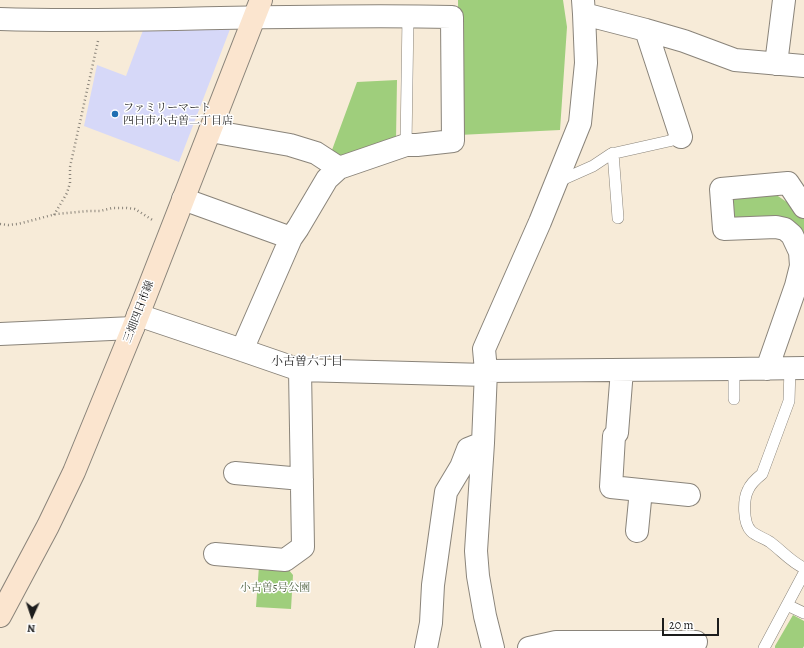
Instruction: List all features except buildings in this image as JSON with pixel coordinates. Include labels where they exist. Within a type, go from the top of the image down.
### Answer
[{"type":"main road","name":"三畑四日市線","points":[[0,616],[74,472],[258,9]]},
{"type":"street","points":[[776,64],[784,0]]},
{"type":"street","points":[[493,648],[484,616],[476,551],[486,373],[484,349],[540,222],[580,123],[586,63],[584,7],[735,60],[804,66]]},
{"type":"street","points":[[0,19],[103,20],[258,9],[452,17],[453,141],[417,145],[406,144],[339,168],[327,179],[291,238],[242,350]]},
{"type":"street","points":[[646,30],[681,137]]},
{"type":"street","points":[[210,131],[290,145],[316,153],[339,168]]},
{"type":"street","points":[[767,369],[800,285],[800,252],[792,235],[785,229],[776,227],[724,229],[721,189],[788,184],[804,207]]},
{"type":"street","points":[[183,199],[291,238]]},
{"type":"street","points":[[0,334],[135,321],[242,350],[300,370],[486,373],[797,368]]},
{"type":"street","points":[[215,554],[286,560],[303,547],[300,370]]},
{"type":"street","points":[[622,370],[617,433],[614,436],[611,487],[689,495]]},
{"type":"street","points":[[426,648],[431,623],[433,585],[446,492],[461,467],[468,449],[483,443]]},
{"type":"street","points":[[235,473],[302,479]]},
{"type":"street","points":[[638,531],[641,490]]},
{"type":"street","points":[[529,648],[556,642],[696,642]]},
{"type":"lane","points":[[406,144],[408,16]]},
{"type":"lane","points":[[556,183],[593,166],[613,153],[681,137]]},
{"type":"lane","points":[[613,153],[618,218]]},
{"type":"lane","points":[[797,368],[789,401],[762,474],[753,482],[748,490],[745,504],[745,516],[746,525],[752,532],[769,542],[795,564],[804,568]]},
{"type":"lane","points":[[734,369],[734,399]]},
{"type":"lane","points":[[764,648],[787,605],[801,587],[804,573]]},
{"type":"lane","points":[[787,605],[804,614]]},
{"type":"path","points":[[54,215],[70,183],[70,167],[103,20]]},
{"type":"path","points":[[0,224],[18,224],[54,215],[88,210],[100,211],[112,208],[135,209],[158,223]]},
{"type":"shaded area","points":[[232,24],[179,162],[84,126],[97,65],[126,76],[145,25]]},
{"type":"green space","points":[[458,0],[563,0],[567,27],[560,130],[459,135]]},
{"type":"green space","points":[[397,80],[396,140],[341,158],[332,150],[357,82]]},
{"type":"green space","points":[[772,192],[797,209],[804,219],[804,241],[739,222],[731,215],[732,195]]},
{"type":"green space","name":"小古曽5号公園","points":[[259,566],[288,569],[293,575],[291,609],[256,607]]},
{"type":"green space","points":[[793,615],[804,621],[803,648],[775,648],[775,646]]},
{"type":"place","name":"ファミリーマート 四日市小古曽二丁目店","points":[[115,114]]},
{"type":"district","name":"小古曽六丁目","points":[[307,362]]}]
